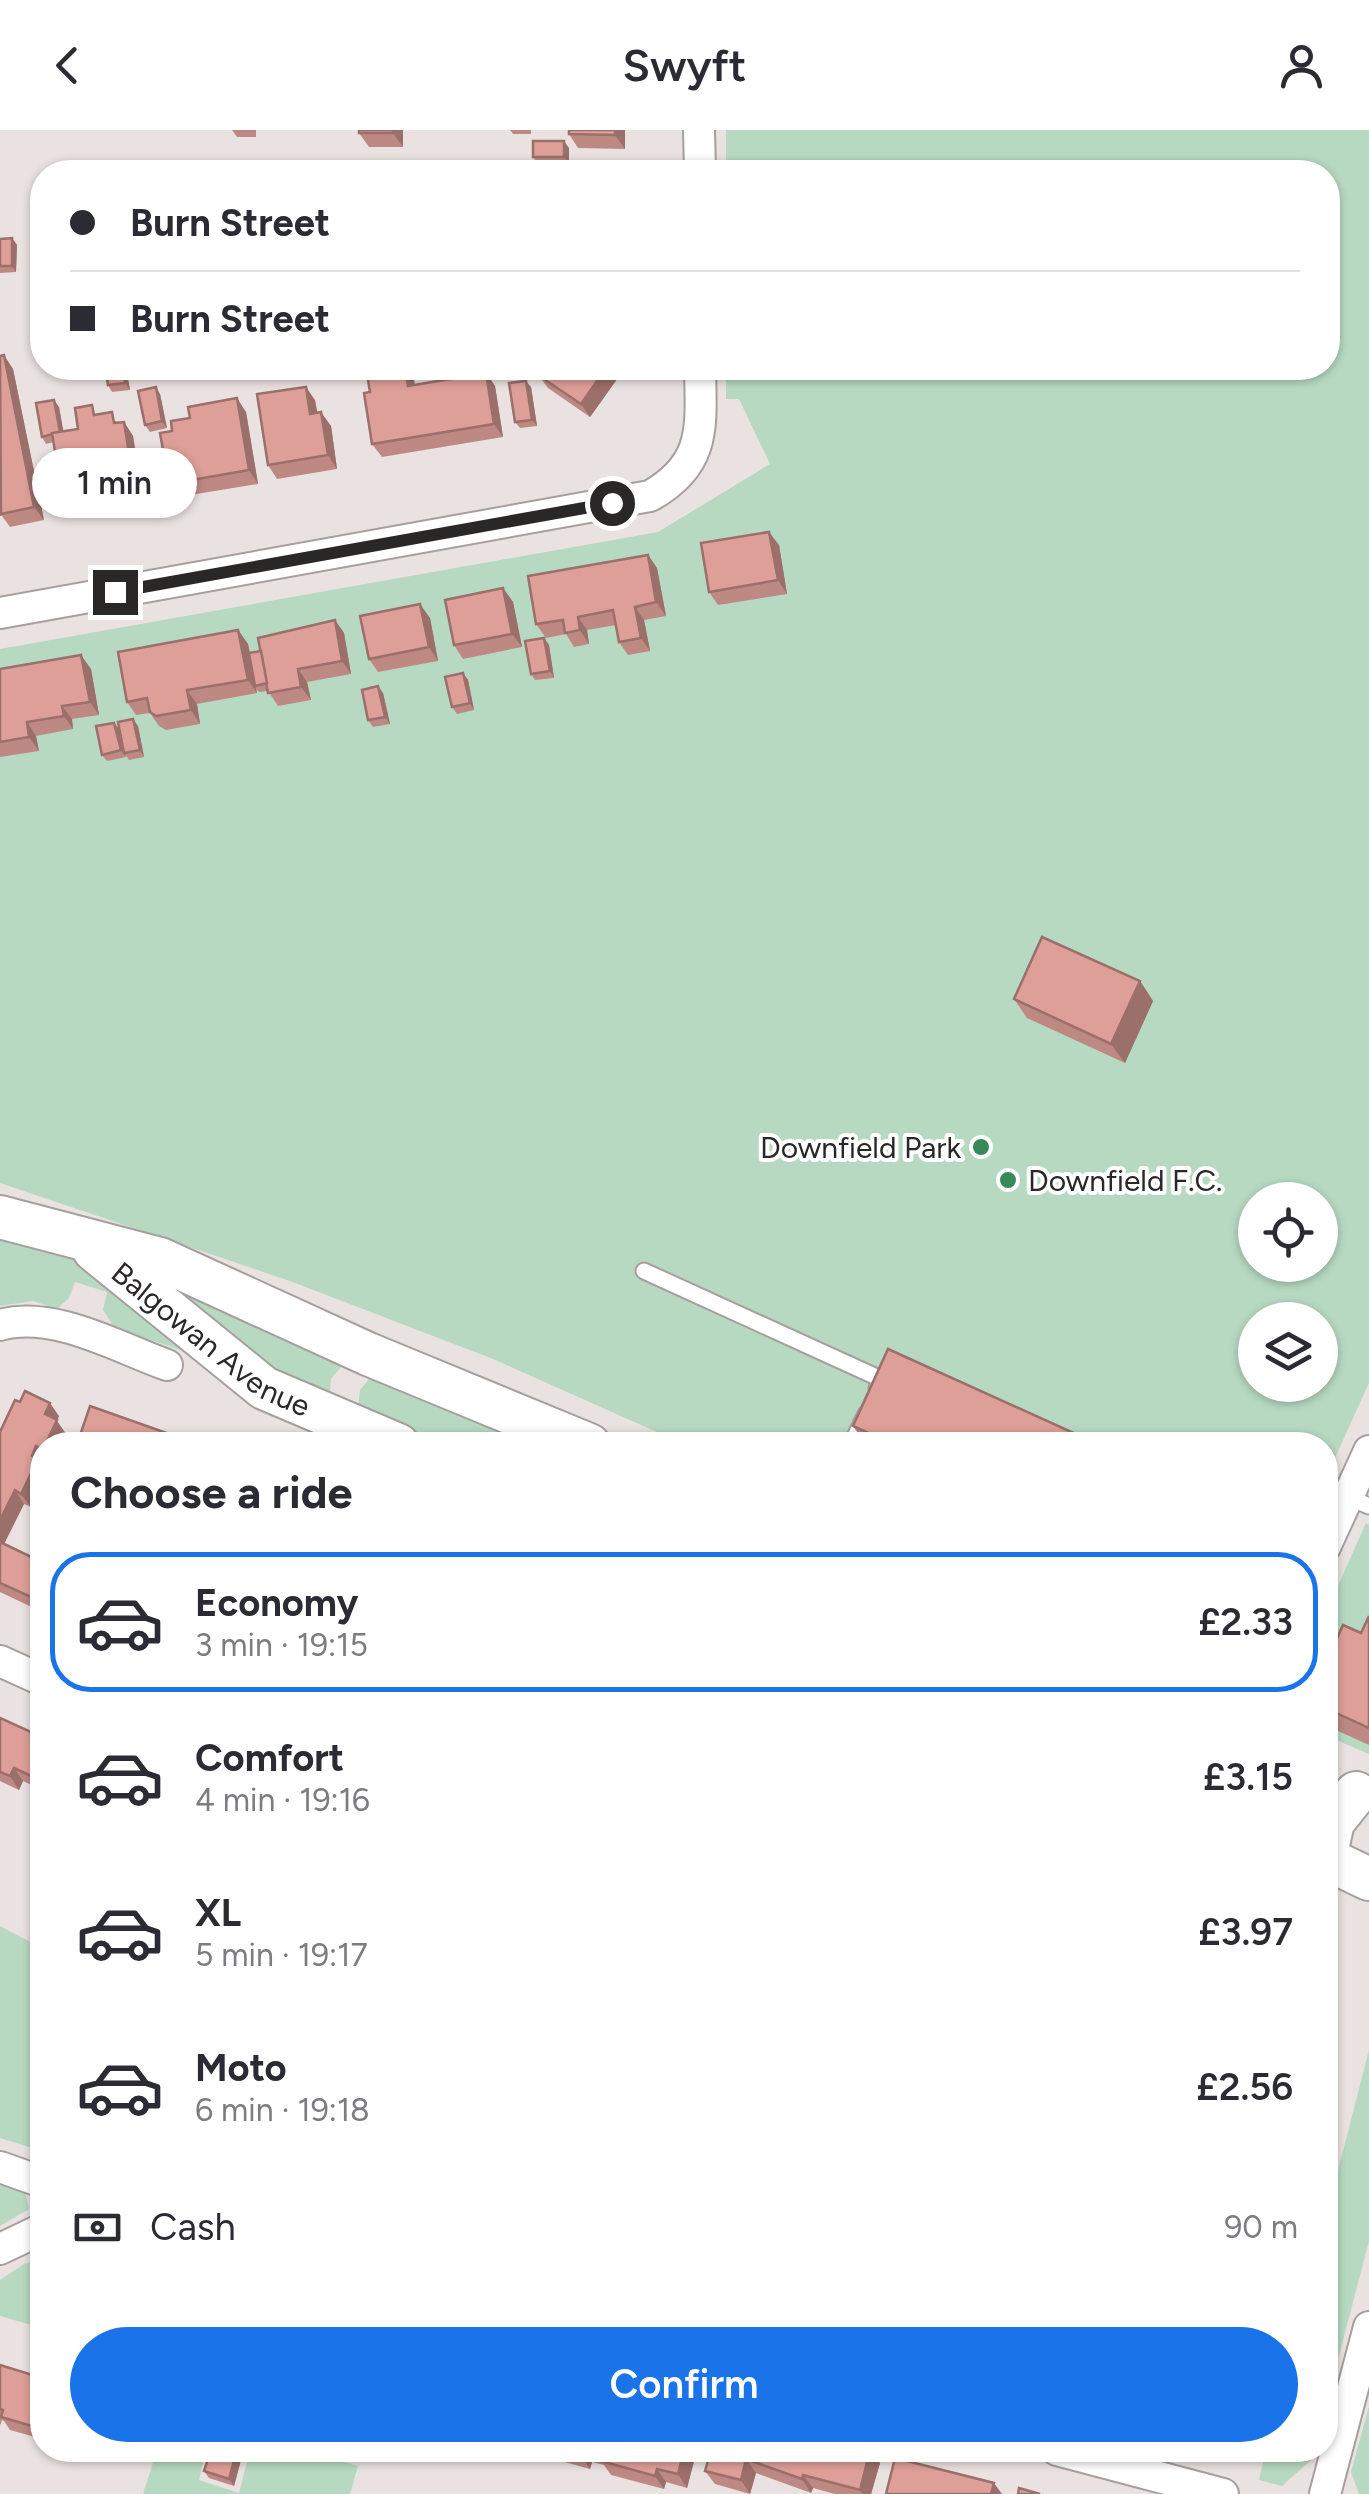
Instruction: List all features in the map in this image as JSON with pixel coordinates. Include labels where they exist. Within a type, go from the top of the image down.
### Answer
[{"type":"street","points":[[700,130],[700,160]]},
{"type":"street","points":[[0,613],[650,496],[674,483],[694,456],[701,427],[700,380]]},
{"type":"street","name":"Balgowan Avenue","points":[[0,1218],[160,1259],[368,1354],[557,1432]]},
{"type":"street","name":"Balgowan Avenue","points":[[86,1243],[264,1388],[366,1432]]},
{"type":"street","name":"Balgowan Avenue","points":[[0,1326],[22,1319],[50,1324],[167,1365]]},
{"type":"street","name":"Balgowan Avenue","points":[[344,1423],[348,1386],[368,1354]]},
{"type":"street","points":[[1338,1529],[1359,1501],[1369,1451]]},
{"type":"street","points":[[0,1661],[30,1675]]},
{"type":"street","points":[[1338,1814],[1350,1790]]},
{"type":"street","points":[[1338,1864],[1369,1878]]},
{"type":"street","points":[[0,2166],[30,2177]]},
{"type":"street","points":[[0,2249],[30,2235]]},
{"type":"street","points":[[1338,2445],[1369,2328]]},
{"type":"street","points":[[1102,2462],[1223,2494]]},
{"type":"street","points":[[1325,2494],[1333,2462]]},
{"type":"lane","points":[[644,1271],[882,1379],[857,1432]]},
{"type":"green space","points":[[726,130],[1369,130],[1369,1383],[1338,1451],[1338,1432],[657,1432],[493,1359],[290,1281],[0,1183],[0,649],[658,532],[770,464],[739,399],[726,399],[726,380],[1340,380],[1340,160],[726,160]]},
{"type":"green space","points":[[0,1236],[105,1269],[185,1332],[180,1350],[114,1327],[103,1310],[107,1292],[75,1282],[69,1298],[57,1309],[33,1301],[0,1306]]},
{"type":"green space","points":[[164,1273],[347,1360],[331,1379],[329,1406],[272,1380],[158,1285]]},
{"type":"green space","points":[[373,1374],[527,1432],[397,1432],[358,1407],[360,1390]]},
{"type":"green space","points":[[1366,1523],[1369,1754],[1338,1741],[1338,1586]]},
{"type":"green space","points":[[0,1926],[30,1942],[30,2147],[0,2138]]},
{"type":"green space","points":[[1369,2050],[1369,2241],[1338,2359],[1338,2170]]},
{"type":"green space","points":[[0,2183],[25,2191],[29,2209],[0,2226]]},
{"type":"green space","points":[[30,2262],[30,2325],[0,2316],[0,2280]]},
{"type":"green space","points":[[1369,2406],[1369,2494],[1359,2494],[1351,2472]]},
{"type":"green space","points":[[153,2462],[203,2462],[199,2480],[239,2493],[247,2462],[344,2462],[358,2466],[350,2494],[143,2494]]},
{"type":"green space","points":[[1263,2462],[1309,2462],[1282,2486],[1259,2480]]},
{"type":"building","points":[[393,130],[393,133],[359,133]]},
{"type":"building","points":[[569,130],[615,130],[615,135],[569,134]]},
{"type":"building","points":[[533,141],[564,141],[564,157],[533,157]]},
{"type":"building","points":[[12,238],[12,266],[0,266],[0,239]]},
{"type":"building","points":[[4,355],[34,507],[1,514],[0,356]]},
{"type":"building","points":[[107,380],[125,380],[125,383],[108,385]]},
{"type":"building","points":[[368,380],[407,380],[408,386],[444,380],[487,380],[494,424],[372,444],[364,393],[370,392]]},
{"type":"building","points":[[545,380],[598,380],[581,404]]},
{"type":"building","points":[[526,381],[532,420],[515,422],[509,383]]},
{"type":"building","points":[[156,387],[162,421],[145,425],[138,391]]},
{"type":"building","points":[[306,387],[310,414],[321,412],[328,455],[268,465],[257,394]]},
{"type":"building","points":[[237,398],[249,470],[169,484],[160,433],[172,431],[171,421],[190,418],[188,407]]},
{"type":"building","points":[[54,400],[60,432],[42,437],[36,403]]},
{"type":"building","points":[[92,405],[94,415],[112,412],[114,423],[124,422],[134,485],[62,496],[52,433],[78,429],[75,408]]},
{"type":"building","points":[[769,532],[778,580],[709,592],[701,543]]},
{"type":"building","points":[[648,555],[656,602],[635,607],[641,638],[619,642],[613,610],[578,617],[580,630],[565,633],[563,620],[536,624],[528,576]]},
{"type":"building","points":[[503,588],[512,634],[454,645],[445,600]]},
{"type":"building","points":[[420,604],[429,647],[369,659],[360,616]]},
{"type":"building","points":[[335,620],[342,661],[298,669],[301,687],[268,693],[258,638]]},
{"type":"building","points":[[238,630],[248,680],[187,690],[191,710],[156,716],[150,712],[147,698],[127,702],[118,652]]},
{"type":"building","points":[[544,638],[550,671],[531,674],[525,641]]},
{"type":"building","points":[[261,651],[267,683],[255,686],[249,653]]},
{"type":"building","points":[[81,655],[90,702],[62,706],[64,716],[27,722],[29,737],[0,742],[0,669]]},
{"type":"building","points":[[463,673],[470,703],[452,707],[445,677]]},
{"type":"building","points":[[378,686],[385,717],[368,720],[362,690]]},
{"type":"building","points":[[133,719],[140,750],[124,753],[118,722]]},
{"type":"building","points":[[114,723],[121,750],[102,755],[96,726]]},
{"type":"building","points":[[1042,937],[1140,981],[1111,1044],[1014,999]]},
{"type":"building","points":[[888,1349],[1071,1432],[866,1432],[853,1426]]},
{"type":"building","points":[[25,1391],[50,1403],[45,1414],[57,1420],[51,1432],[30,1432],[30,1475],[21,1494],[15,1490],[0,1520],[0,1432],[15,1400],[20,1402]]},
{"type":"building","points":[[90,1406],[164,1432],[81,1432]]},
{"type":"building","points":[[0,1542],[30,1556],[30,1597],[0,1583]]},
{"type":"building","points":[[1369,1616],[1369,1728],[1338,1714],[1338,1636],[1343,1625],[1361,1633]]},
{"type":"building","points":[[0,1718],[30,1732],[30,1775],[14,1768],[10,1776],[0,1772]]},
{"type":"building","points":[[0,2365],[30,2374],[30,2425],[1,2417]]},
{"type":"building","points":[[207,2462],[234,2462],[229,2479],[204,2471]]},
{"type":"building","points":[[605,2462],[681,2462],[678,2474],[657,2469],[655,2476]]},
{"type":"building","points":[[708,2462],[745,2462],[741,2480],[705,2471]]},
{"type":"building","points":[[754,2462],[867,2462],[860,2490],[803,2475],[802,2479]]},
{"type":"building","points":[[894,2462],[911,2462],[994,2483],[991,2494],[886,2494]]},
{"type":"building","points":[[1019,2488],[1040,2494],[1018,2494]]},
{"type":"place","name":"Downfield Park","points":[[981,1147]]},
{"type":"place","name":"Downfield F.C.","points":[[1008,1180]]},
{"type":"route","points":[[115,592],[612,503]]}]
